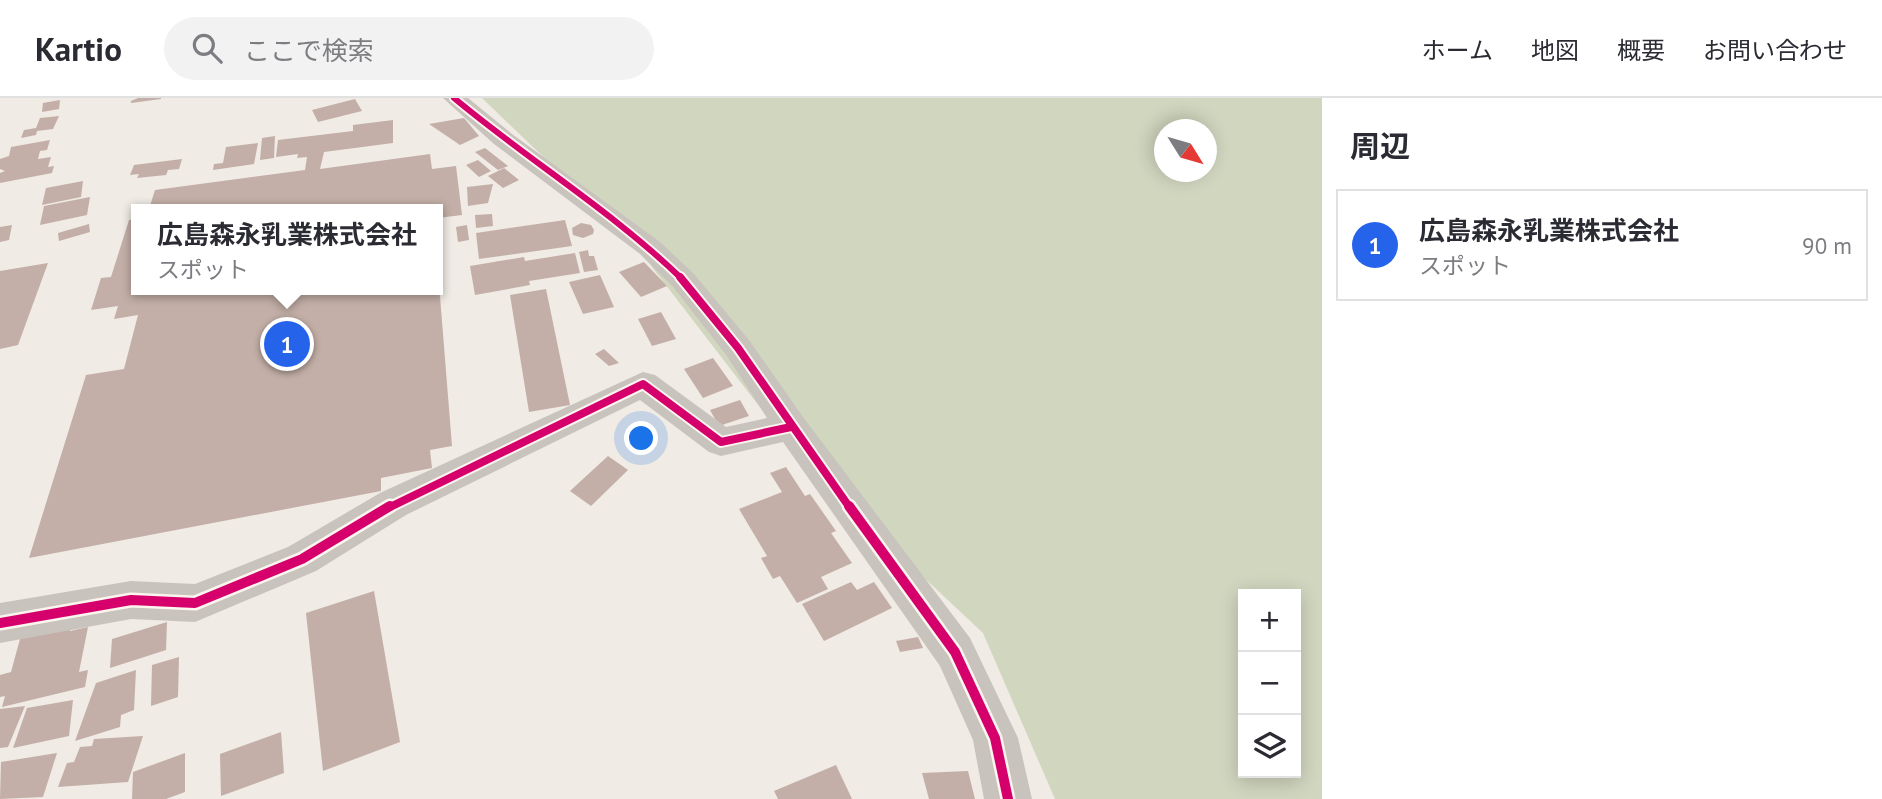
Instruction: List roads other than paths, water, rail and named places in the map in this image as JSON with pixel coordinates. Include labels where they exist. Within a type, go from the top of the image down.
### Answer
[{"type":"street","points":[[454,98],[503,139],[650,248],[676,272],[738,348],[791,427],[955,652],[995,738],[1008,799]]},
{"type":"street","points":[[0,623],[131,600],[195,603],[302,559],[393,504],[643,384],[722,442],[791,427]]},
{"type":"place","name":"広島森永乳業株式会社","points":[[287,344]]}]
